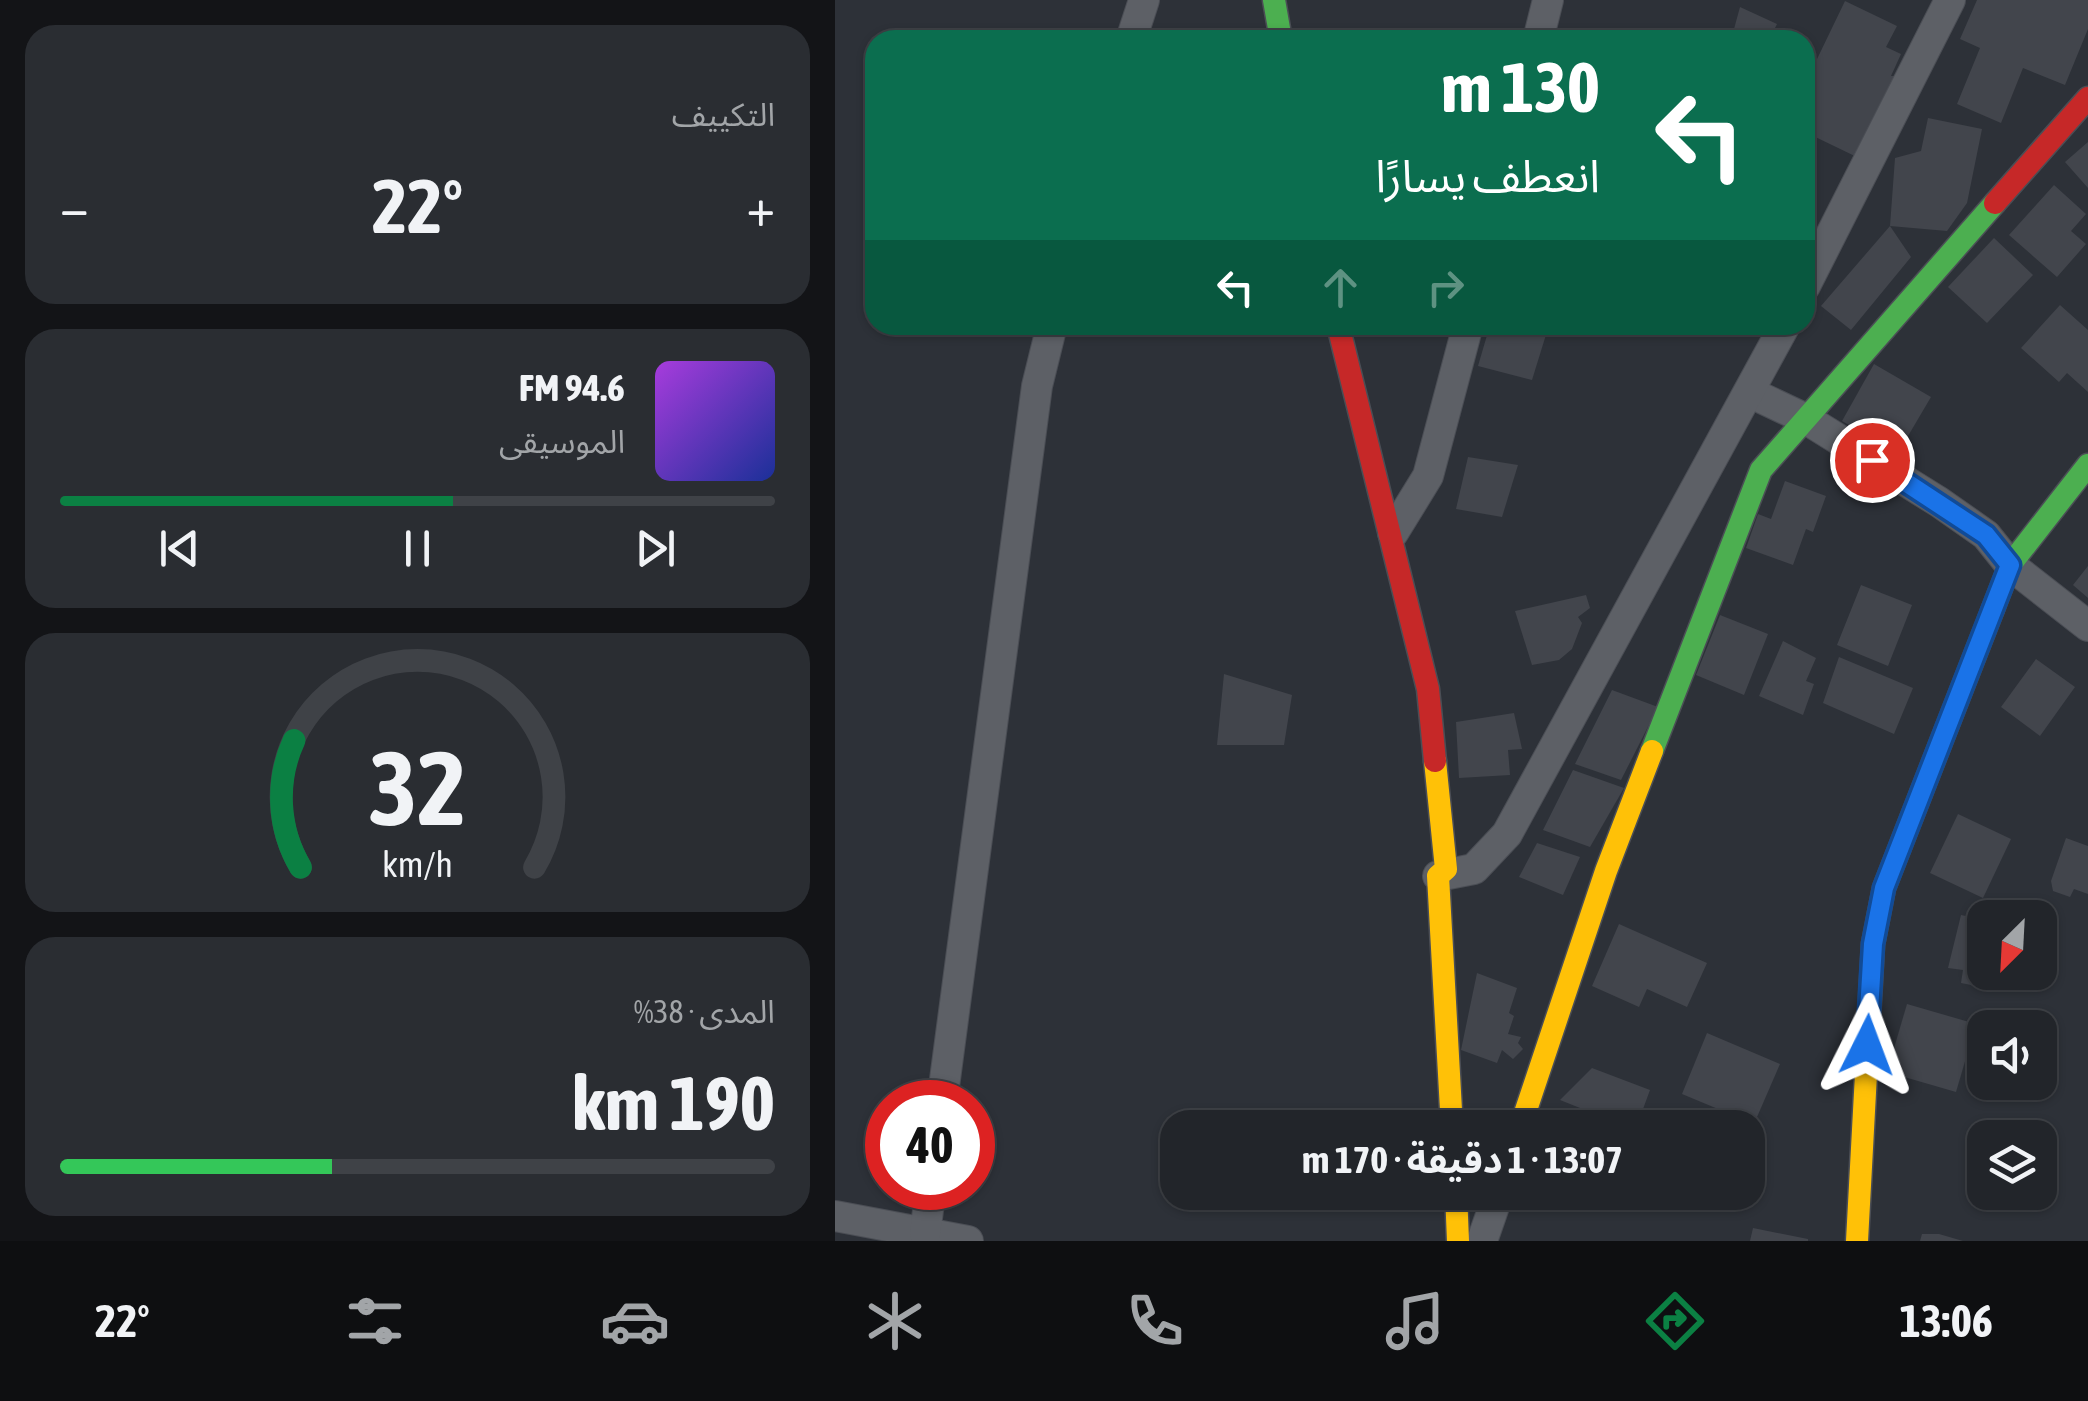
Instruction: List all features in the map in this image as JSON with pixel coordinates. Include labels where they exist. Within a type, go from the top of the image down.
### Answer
[{"type":"street","points":[[1134,30],[1144,0]]},
{"type":"street","points":[[1274,0],[1279,30]]},
{"type":"street","points":[[1540,30],[1548,0]]},
{"type":"street","points":[[1815,266],[1951,0]]},
{"type":"street","points":[[1526,1110],[1606,871],[1680,670],[1761,470],[2088,98]]},
{"type":"street","points":[[945,1080],[1037,386],[1050,335]]},
{"type":"street","points":[[1341,335],[1429,688],[1446,869],[1439,876],[1451,1110]]},
{"type":"street","points":[[1393,534],[1428,476],[1465,335]]},
{"type":"street","points":[[1439,876],[1474,868],[1507,834],[1780,335]]},
{"type":"street","points":[[1751,393],[1806,419],[1986,535],[2010,565],[2088,626]]},
{"type":"street","points":[[1857,1241],[1876,919],[1884,888],[2010,565],[2088,466]]},
{"type":"street","points":[[925,1233],[928,1210]]},
{"type":"street","points":[[1457,1210],[1459,1241]]},
{"type":"street","points":[[1481,1241],[1492,1210]]},
{"type":"street","points":[[835,1216],[968,1241]]},
{"type":"building","points":[[1977,0],[2088,0],[2088,29],[2065,85],[2023,68],[2001,123],[1957,104],[1980,48],[1960,39]]},
{"type":"building","points":[[1845,1],[1897,26],[1886,47],[1901,54],[1891,76],[1904,76],[1863,160],[1815,137],[1815,63]]},
{"type":"building","points":[[1740,7],[1777,24],[1774,30],[1734,30]]},
{"type":"building","points":[[1928,118],[1982,129],[1967,203],[1947,231],[1890,226],[1895,158],[1921,151]]},
{"type":"building","points":[[2088,142],[2088,188],[2065,162]]},
{"type":"building","points":[[2054,185],[2086,214],[2071,231],[2086,244],[2057,277],[2009,235]]},
{"type":"building","points":[[1890,226],[1911,257],[1851,330],[1821,306]]},
{"type":"building","points":[[1994,238],[2033,275],[1987,323],[1948,287]]},
{"type":"building","points":[[2060,305],[2088,330],[2088,392],[2067,373],[2059,382],[2021,348]]},
{"type":"building","points":[[1487,335],[1546,335],[1532,380],[1478,366]]},
{"type":"building","points":[[1874,364],[1931,397],[1898,453],[1842,421]]},
{"type":"building","points":[[1468,457],[1518,465],[1502,517],[1456,509]]},
{"type":"building","points":[[1785,481],[1826,496],[1813,532],[1806,529],[1793,565],[1746,548],[1758,514],[1771,519]]},
{"type":"building","points":[[2088,566],[2088,598],[2073,585]]},
{"type":"building","points":[[1861,585],[1912,605],[1888,666],[1837,645]]},
{"type":"building","points":[[1586,595],[1590,608],[1578,617],[1582,623],[1572,649],[1559,660],[1532,665],[1515,611]]},
{"type":"building","points":[[1720,615],[1768,634],[1744,695],[1696,675]]},
{"type":"building","points":[[1783,641],[1816,658],[1806,681],[1814,684],[1803,715],[1759,696]]},
{"type":"building","points":[[1839,657],[1913,688],[1894,734],[1823,703]]},
{"type":"building","points":[[2036,659],[2075,687],[2040,736],[2001,707]]},
{"type":"building","points":[[1224,674],[1292,695],[1284,745],[1217,745]]},
{"type":"building","points":[[1612,690],[1658,707],[1621,780],[1575,764]]},
{"type":"building","points":[[1514,713],[1522,749],[1508,750],[1510,775],[1459,778],[1456,722]]},
{"type":"building","points":[[1573,770],[1624,788],[1590,847],[1543,830]]},
{"type":"building","points":[[1958,814],[2011,839],[1983,898],[1930,873]]},
{"type":"building","points":[[2066,838],[2088,846],[2088,894],[2074,889],[2070,897],[2053,891],[2051,881]]},
{"type":"building","points":[[1537,843],[1580,857],[1563,895],[1519,877]]},
{"type":"building","points":[[1961,915],[1967,916],[1967,984],[1961,983],[1963,970],[1948,968]]},
{"type":"building","points":[[1619,924],[1707,963],[1687,1007],[1647,989],[1639,1007],[1592,986]]},
{"type":"building","points":[[1477,973],[1517,988],[1509,1013],[1514,1016],[1508,1034],[1521,1037],[1518,1043],[1523,1049],[1513,1059],[1502,1050],[1497,1063],[1461,1050]]},
{"type":"building","points":[[1907,1004],[1967,1021],[1967,1055],[1956,1092],[1887,1072]]},
{"type":"building","points":[[1707,1033],[1780,1064],[1760,1110],[1720,1110],[1682,1094]]},
{"type":"building","points":[[1592,1068],[1650,1090],[1643,1110],[1579,1110],[1560,1100]]},
{"type":"building","points":[[1753,1228],[1808,1239],[1808,1241],[1750,1241]]},
{"type":"building","points":[[1922,1234],[1939,1234],[1963,1241],[1920,1241]]},
{"type":"traffic: fast","points":[[1274,0],[1279,30]]},
{"type":"traffic: fast","points":[[1652,751],[1761,470],[1995,203]]},
{"type":"traffic: fast","points":[[1993,609],[2010,565],[2088,465]]},
{"type":"traffic: slow","points":[[1857,1241],[1873,944],[1884,888],[1993,609]]},
{"type":"traffic: slow","points":[[1526,1110],[1606,871],[1652,751]]},
{"type":"traffic: slow","points":[[1435,761],[1446,869],[1438,876],[1451,1110]]},
{"type":"traffic: slow","points":[[1457,1210],[1458,1241]]},
{"type":"traffic: jam","points":[[1995,203],[2088,98]]},
{"type":"traffic: jam","points":[[1340,335],[1428,689],[1435,761]]},
{"type":"route","points":[[1867,1045],[1873,944],[1884,888],[2010,565],[1986,535],[1872,460]]}]
